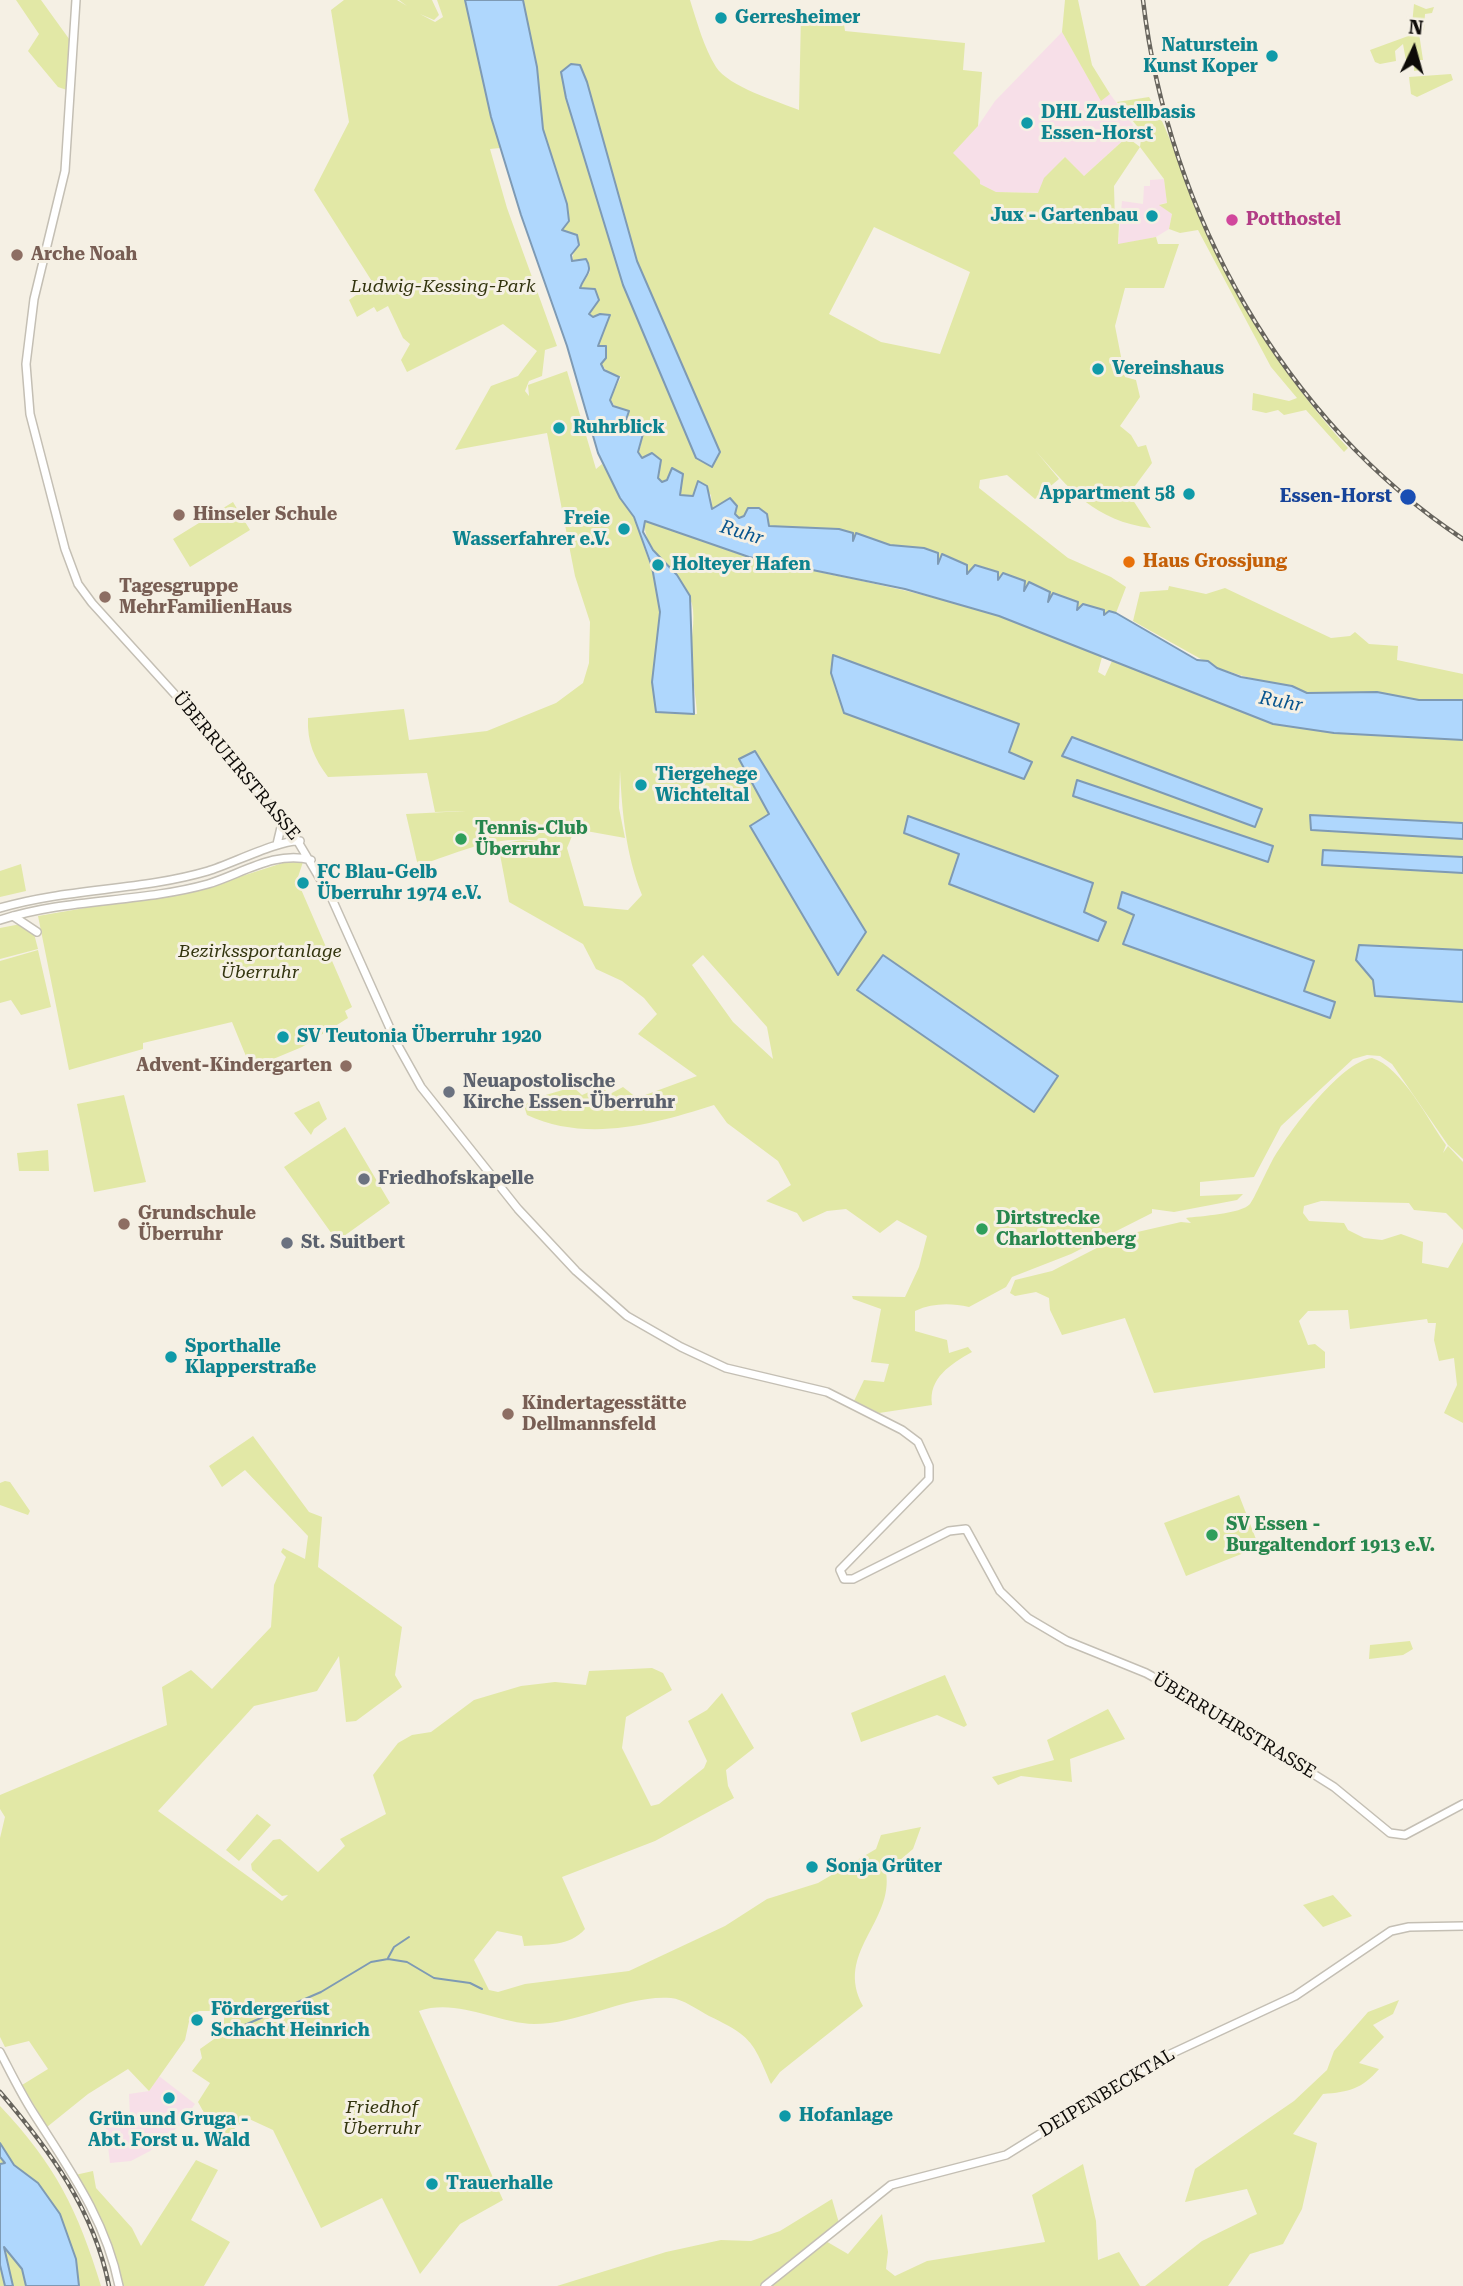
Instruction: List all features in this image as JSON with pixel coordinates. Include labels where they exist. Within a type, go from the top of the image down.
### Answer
[{"type":"main road","name":"ÜBERRUHRSTRASSE","points":[[76,0],[65,171],[34,299],[26,348],[29,409],[69,564],[84,594],[283,819],[300,842],[332,899],[397,1044],[421,1087],[518,1209],[576,1271],[628,1316],[681,1347],[726,1368],[827,1392],[878,1417],[918,1442],[929,1466],[929,1479],[873,1538],[843,1564],[840,1570],[843,1578],[852,1579],[949,1531],[966,1529],[986,1570],[1004,1598],[1028,1618],[1067,1641],[1146,1673],[1199,1702],[1334,1787],[1391,1833],[1405,1835],[1463,1804]]},
{"type":"main road","points":[[277,844],[283,819]]},
{"type":"main road","points":[[0,908],[51,895],[183,877],[233,863],[289,840],[300,842]]},
{"type":"main road","points":[[282,858],[300,842]]},
{"type":"main road","points":[[0,920],[206,884],[282,858],[298,856],[311,860]]},
{"type":"main road","points":[[12,916],[37,932]]},
{"type":"main road","name":"DEIPENBECKTAL","points":[[765,2286],[891,2185],[1006,2155],[1162,2057],[1295,1996],[1391,1931],[1409,1927],[1463,1926]]},
{"type":"main road","points":[[0,2052],[32,2110],[88,2199],[110,2249],[119,2286]]},
{"type":"shaded area","points":[[1062,32],[1101,100],[1110,94],[1133,125],[1127,137],[1084,176],[1064,157],[1038,193],[996,192],[980,184],[952,153],[978,126],[995,101]]},
{"type":"shaded area","points":[[1164,179],[1167,203],[1160,204],[1172,214],[1169,229],[1156,237],[1118,245],[1122,201],[1143,204],[1144,186],[1150,186],[1150,180]]},
{"type":"shaded area","points":[[159,2076],[195,2104],[179,2126],[150,2151],[131,2161],[110,2163],[105,2123],[130,2117],[129,2094],[149,2091]]},
{"type":"green space","points":[[16,0],[41,0],[72,43],[67,90],[58,87],[28,51],[39,34]]},
{"type":"green space","name":"Ludwig-Kessing-Park","points":[[344,0],[397,0],[407,6],[399,0],[432,0],[439,15],[434,20],[420,14],[435,22],[443,17],[437,0],[465,0],[500,148],[490,149],[507,208],[557,346],[545,350],[542,376],[529,381],[525,391],[529,396],[528,385],[567,371],[596,469],[602,464],[634,517],[658,588],[660,612],[652,682],[656,712],[697,714],[691,659],[693,610],[680,582],[649,543],[645,521],[672,527],[750,557],[929,596],[1017,622],[1102,657],[1098,672],[1105,676],[1112,661],[1273,724],[1334,733],[1463,740],[1463,1159],[1448,1145],[1392,1064],[1380,1056],[1367,1055],[1353,1059],[1281,1126],[1254,1177],[1200,1182],[1200,1196],[1243,1194],[1237,1200],[1174,1212],[1152,1209],[1152,1213],[1071,1254],[1012,1277],[1006,1287],[969,1307],[942,1304],[915,1311],[915,1331],[947,1340],[949,1353],[968,1347],[972,1352],[949,1367],[937,1380],[932,1405],[879,1413],[854,1401],[864,1380],[884,1382],[889,1364],[871,1362],[881,1309],[853,1299],[852,1296],[905,1297],[919,1267],[927,1236],[897,1220],[880,1233],[846,1209],[827,1211],[803,1222],[797,1213],[766,1201],[791,1185],[778,1161],[727,1123],[714,1105],[668,1119],[621,1128],[573,1128],[527,1115],[524,1106],[532,1099],[573,1087],[582,1095],[601,1087],[610,1094],[623,1087],[637,1098],[697,1076],[638,1034],[657,1014],[644,998],[622,981],[596,969],[583,944],[509,902],[498,844],[523,840],[507,840],[473,847],[418,866],[406,814],[466,811],[435,812],[427,773],[328,777],[312,749],[308,718],[404,709],[409,740],[487,731],[556,703],[583,683],[589,663],[590,622],[575,576],[547,433],[455,450],[491,386],[518,376],[537,351],[503,324],[407,372],[401,360],[410,344],[403,338],[388,306],[377,312],[374,307],[357,317],[349,300],[373,283],[314,190],[349,122],[331,10]],"holes":[[[620,770],[632,865],[642,895],[628,910],[584,906],[567,848],[575,829],[625,838],[619,808]],[[523,840],[543,841],[564,846]],[[703,955],[767,1027],[773,1059],[733,1022],[692,965]]]},
{"type":"green space","points":[[523,0],[690,0],[708,52],[722,74],[754,93],[799,110],[801,14],[843,17],[845,31],[965,43],[963,70],[982,72],[978,126],[953,153],[980,180],[980,184],[996,192],[1038,193],[1044,178],[1065,157],[1084,176],[1127,137],[1140,147],[1114,186],[1115,223],[1119,224],[1118,244],[1156,237],[1158,244],[1179,244],[1164,288],[1125,288],[1115,326],[1125,377],[1136,380],[1140,397],[1120,426],[1131,435],[1138,447],[1146,445],[1152,463],[1129,494],[1151,528],[1131,524],[1099,511],[1072,490],[1035,450],[1059,479],[1035,499],[1007,475],[980,480],[979,488],[1068,558],[1111,577],[1126,587],[1116,613],[1109,611],[1104,616],[1104,610],[1077,610],[1048,603],[1050,592],[1029,582],[1024,591],[1003,573],[998,580],[997,572],[975,565],[968,574],[967,565],[938,564],[924,548],[900,548],[856,534],[853,541],[839,529],[769,526],[744,516],[739,518],[717,508],[712,509],[711,495],[698,482],[693,496],[680,495],[680,487],[667,480],[662,482],[658,478],[660,469],[647,458],[642,458],[638,452],[641,445],[623,428],[625,421],[610,399],[621,377],[611,375],[601,364],[605,346],[598,346],[604,330],[589,314],[595,290],[580,288],[590,272],[586,259],[572,261],[577,235],[562,230],[567,204],[543,129],[537,67]],"holes":[[[874,227],[970,272],[940,354],[881,342],[829,314]]]},
{"type":"green space","points":[[1065,0],[1078,0],[1092,65],[1110,94],[1101,101],[1062,32]]},
{"type":"green space","points":[[1414,4],[1426,9],[1434,7],[1432,13],[1425,14],[1424,30],[1419,33],[1423,60],[1419,60],[1421,70],[1414,71],[1414,65],[1406,61],[1403,44],[1395,51],[1396,61],[1380,64],[1375,62],[1370,50],[1411,35]]},
{"type":"green space","points":[[1451,74],[1453,80],[1417,97],[1411,94],[1409,77]]},
{"type":"green space","points":[[1149,97],[1163,123],[1210,239],[1243,303],[1301,391],[1348,448],[1344,452],[1306,410],[1284,415],[1278,410],[1266,413],[1252,410],[1253,393],[1289,401],[1297,398],[1271,367],[1198,230],[1180,233],[1169,229],[1172,214],[1159,205],[1167,203],[1164,179],[1140,147],[1142,132],[1117,102]]},
{"type":"green space","points":[[233,502],[250,530],[190,567],[173,539]]},
{"type":"green space","points":[[1169,586],[1206,594],[1225,588],[1331,638],[1350,636],[1355,632],[1369,644],[1398,646],[1397,660],[1463,674],[1463,700],[1419,700],[1377,692],[1307,693],[1292,686],[1266,683],[1217,668],[1133,621],[1140,592],[1168,590]]},
{"type":"green space","name":"Bezirkssportanlage Überruhr","points":[[295,859],[303,862],[297,880],[352,1007],[345,1011],[348,1018],[302,1047],[254,1067],[250,1066],[232,1022],[143,1043],[143,1049],[69,1070],[38,916],[208,887]]},
{"type":"green space","points":[[21,864],[26,891],[0,897],[0,871]]},
{"type":"green space","points":[[31,922],[38,949],[0,959],[0,928]]},
{"type":"green space","points":[[38,950],[51,1007],[21,1015],[11,1000],[0,1003],[0,961]]},
{"type":"green space","points":[[1372,1058],[1394,1072],[1414,1096],[1446,1145],[1443,1153],[1448,1146],[1463,1162],[1463,1230],[1446,1213],[1414,1210],[1409,1203],[1321,1201],[1304,1206],[1303,1213],[1309,1221],[1344,1223],[1348,1230],[1364,1238],[1382,1240],[1401,1234],[1423,1242],[1422,1263],[1448,1268],[1463,1242],[1463,1423],[1444,1413],[1457,1385],[1454,1358],[1439,1361],[1434,1340],[1436,1323],[1428,1323],[1427,1319],[1350,1329],[1348,1310],[1308,1311],[1299,1321],[1308,1345],[1315,1344],[1325,1352],[1325,1368],[1154,1393],[1125,1318],[1062,1335],[1050,1310],[1049,1298],[1036,1292],[1015,1296],[1010,1293],[1015,1280],[1052,1271],[1120,1236],[1181,1222],[1191,1223],[1186,1218],[1229,1212],[1250,1204],[1272,1161],[1316,1100],[1345,1072],[1359,1062]]},
{"type":"green space","points":[[124,1095],[146,1182],[94,1192],[77,1104]]},
{"type":"green space","points":[[319,1101],[327,1119],[314,1129],[311,1135],[294,1113]]},
{"type":"green space","points":[[345,1127],[390,1203],[337,1241],[284,1167]]},
{"type":"green space","points":[[48,1150],[49,1171],[19,1171],[17,1153]]},
{"type":"green space","name":"Friedhof Überruhr","points":[[253,1436],[309,1512],[322,1517],[318,1567],[402,1627],[395,1675],[402,1687],[356,1721],[346,1722],[339,1656],[317,1691],[254,1706],[158,1811],[282,1901],[288,1895],[282,1896],[252,1870],[251,1864],[273,1840],[280,1839],[318,1872],[345,1846],[340,1839],[386,1814],[373,1775],[398,1743],[412,1735],[431,1732],[474,1700],[521,1686],[555,1682],[586,1685],[589,1671],[652,1668],[663,1673],[672,1690],[626,1717],[622,1748],[651,1806],[659,1804],[704,1768],[707,1761],[688,1721],[707,1710],[722,1693],[754,1748],[726,1770],[728,1786],[734,1798],[655,1841],[562,1877],[585,1929],[579,1935],[565,1942],[524,1946],[522,1936],[497,1931],[474,1960],[489,1990],[498,1992],[525,1984],[629,1971],[725,1926],[767,1899],[818,1883],[876,1849],[881,1835],[921,1827],[913,1849],[886,1872],[882,1907],[860,1953],[855,1970],[856,1987],[863,2006],[780,2072],[771,2084],[749,2041],[734,2029],[676,1999],[638,2000],[551,2023],[534,2024],[448,2007],[419,2011],[503,2200],[460,2224],[420,2274],[382,2198],[321,2228],[273,2130],[247,2118],[220,2141],[198,2102],[210,2083],[192,2071],[202,2058],[200,2049],[224,2032],[224,2011],[199,2011],[190,2017],[185,2040],[149,2091],[128,2069],[88,2094],[47,2127],[22,2085],[48,2069],[29,2041],[5,2047],[0,2037],[0,1838],[5,1817],[0,1809],[0,1795],[167,1725],[162,1687],[191,1670],[212,1689],[271,1627],[274,1585],[286,1557],[281,1552],[283,1548],[305,1559],[308,1536],[245,1470],[222,1487],[209,1466]]},
{"type":"green space","points":[[10,1482],[30,1511],[28,1515],[0,1505],[0,1483]]},
{"type":"green space","name":"SV Essen - Burgaltendorf 1913 e.V.","points":[[1239,1495],[1259,1547],[1186,1576],[1164,1523]]},
{"type":"green space","points":[[1410,1641],[1413,1649],[1403,1655],[1369,1659],[1370,1645]]},
{"type":"green space","points":[[945,1675],[967,1725],[964,1727],[937,1715],[861,1742],[851,1713]]},
{"type":"green space","points":[[1108,1709],[1125,1739],[1070,1759],[1072,1782],[1021,1776],[998,1785],[992,1777],[1054,1760],[1047,1740]]},
{"type":"green space","points":[[257,1814],[271,1825],[239,1861],[226,1850]]},
{"type":"green space","points":[[1333,1895],[1352,1916],[1323,1927],[1303,1905]]},
{"type":"green space","points":[[1399,2000],[1393,2014],[1373,2025],[1384,2037],[1359,2063],[1379,2069],[1367,2081],[1354,2088],[1323,2094],[1293,2134],[1317,2143],[1302,2209],[1283,2244],[1250,2254],[1228,2286],[1145,2286],[1202,2241],[1257,2214],[1247,2189],[1185,2202],[1195,2169],[1294,2101],[1327,2070],[1334,2051],[1368,2012]]},
{"type":"green space","points":[[0,2106],[36,2148],[62,2189],[83,2234],[101,2286],[0,2286]]},
{"type":"green space","points":[[196,2160],[218,2170],[191,2220],[230,2242],[204,2286],[120,2286],[114,2259],[75,2175],[93,2171],[96,2188],[132,2228],[141,2246]]},
{"type":"green space","points":[[1083,2164],[1096,2221],[1098,2260],[1119,2252],[1140,2286],[768,2286],[824,2240],[848,2254],[882,2214],[888,2252],[886,2269],[895,2276],[927,2261],[1045,2242],[1032,2195]]},
{"type":"green space","points":[[832,2199],[839,2223],[762,2286],[557,2286],[666,2252],[721,2240],[751,2241],[780,2231]]},
{"type":"water","name":"Ruhr","points":[[465,0],[523,0],[537,67],[543,129],[567,204],[569,221],[562,230],[577,235],[579,245],[571,255],[572,261],[586,259],[588,263],[589,271],[580,288],[595,289],[599,300],[589,314],[593,317],[600,314],[610,315],[598,346],[606,346],[606,358],[601,364],[604,370],[619,377],[610,400],[613,406],[629,411],[623,429],[643,434],[638,452],[642,458],[652,453],[661,460],[658,478],[662,482],[667,480],[672,468],[683,474],[680,495],[693,496],[698,481],[707,486],[712,509],[730,498],[737,506],[735,514],[739,518],[744,516],[748,508],[759,508],[767,514],[769,526],[839,529],[853,533],[853,541],[856,533],[890,545],[924,548],[938,553],[938,564],[942,554],[967,565],[967,574],[975,565],[998,572],[998,580],[1003,573],[1025,581],[1024,591],[1029,582],[1050,592],[1048,602],[1053,593],[1078,602],[1077,610],[1083,604],[1104,610],[1104,615],[1109,611],[1116,613],[1197,660],[1208,661],[1217,668],[1241,677],[1292,686],[1307,693],[1377,692],[1419,700],[1463,700],[1463,740],[1334,733],[1273,724],[999,616],[905,589],[749,557],[645,521],[643,532],[653,550],[677,575],[690,596],[694,714],[656,712],[652,682],[660,612],[652,567],[634,517],[620,498],[598,453],[567,346],[521,215],[491,117]]},
{"type":"water","points":[[571,64],[580,65],[587,82],[637,261],[720,452],[712,467],[696,458],[623,285],[566,98],[561,72]]},
{"type":"water","points":[[833,655],[1019,724],[1009,752],[1032,762],[1024,779],[844,713],[831,673]]},
{"type":"water","points":[[1072,737],[1262,809],[1255,827],[1062,756]]},
{"type":"water","points":[[755,751],[866,932],[838,975],[750,826],[769,814],[739,759]]},
{"type":"water","points":[[1077,780],[1273,846],[1268,862],[1073,796]]},
{"type":"water","points":[[1310,815],[1463,823],[1463,839],[1311,830]]},
{"type":"water","points":[[908,816],[1093,883],[1084,912],[1106,922],[1098,941],[949,884],[959,854],[904,833]]},
{"type":"water","points":[[1323,850],[1463,857],[1463,873],[1322,865]]},
{"type":"water","points":[[1122,892],[1314,961],[1304,991],[1335,1002],[1330,1018],[1123,944],[1134,915],[1118,908]]},
{"type":"water","points":[[1359,945],[1463,950],[1463,1002],[1375,996],[1373,980],[1356,960]]},
{"type":"water","points":[[883,955],[1058,1076],[1034,1112],[857,990]]},
{"type":"water","points":[[0,2143],[14,2165],[38,2183],[60,2214],[76,2259],[79,2286],[26,2286],[22,2269],[4,2247],[13,2286],[5,2286],[0,2265],[0,2164],[5,2163],[0,2157]]},
{"type":"waterway","points":[[388,1958],[394,1947],[409,1937]]},
{"type":"waterway","points":[[240,2027],[321,1992],[371,1962],[388,1959],[407,1962],[434,1978],[470,1983],[482,1989]]},
{"type":"railway","points":[[1143,0],[1157,79],[1178,157],[1208,233],[1245,305],[1289,372],[1341,435],[1399,490],[1463,539]]},
{"type":"railway","points":[[0,2092],[52,2158],[81,2206],[93,2232],[109,2286]]},
{"type":"place","name":"Gerresheimer","points":[[721,18]]},
{"type":"place","name":"Naturstein Kunst Koper","points":[[1272,56]]},
{"type":"place","name":"DHL Zustellbasis Essen-Horst","points":[[1027,123]]},
{"type":"place","name":"Jux - Gartenbau","points":[[1152,216]]},
{"type":"place","name":"Potthostel","points":[[1232,220]]},
{"type":"place","name":"Arche Noah","points":[[17,255]]},
{"type":"place","name":"Vereinshaus","points":[[1098,369]]},
{"type":"place","name":"Ruhrblick","points":[[559,428]]},
{"type":"place","name":"Appartment 58","points":[[1189,494]]},
{"type":"place","name":"Essen-Horst","points":[[1408,497]]},
{"type":"place","name":"Hinseler Schule","points":[[179,515]]},
{"type":"place","name":"Freie Wasserfahrer e.V.","points":[[624,529]]},
{"type":"place","name":"Haus Grossjung","points":[[1129,562]]},
{"type":"place","name":"Holteyer Hafen","points":[[658,565]]},
{"type":"place","name":"Tagesgruppe MehrFamilienHaus","points":[[105,597]]},
{"type":"place","name":"Tiergehege Wichteltal","points":[[641,785]]},
{"type":"place","name":"Tennis-Club Überruhr","points":[[461,839]]},
{"type":"place","name":"FC Blau-Gelb Überruhr 1974 e.V.","points":[[303,883]]},
{"type":"place","name":"SV Teutonia Überruhr 1920","points":[[283,1037]]},
{"type":"place","name":"Advent-Kindergarten","points":[[346,1066]]},
{"type":"place","name":"Neuapostolische Kirche Essen-Überruhr","points":[[449,1092]]},
{"type":"place","name":"Friedhofskapelle","points":[[364,1179]]},
{"type":"place","name":"Grundschule Überruhr","points":[[124,1224]]},
{"type":"place","name":"Dirtstrecke Charlottenberg","points":[[982,1229]]},
{"type":"place","name":"St. Suitbert","points":[[287,1243]]},
{"type":"place","name":"Sporthalle Klapperstraße","points":[[171,1357]]},
{"type":"place","name":"Kindertagesstätte Dellmannsfeld","points":[[508,1414]]},
{"type":"place","name":"SV Essen - Burgaltendorf 1913 e.V.","points":[[1212,1535]]},
{"type":"place","name":"Sonja Grüter","points":[[812,1867]]},
{"type":"place","name":"Fördergerüst Schacht Heinrich","points":[[197,2020]]},
{"type":"place","name":"Grün und Gruga - Abt. Forst u. Wald","points":[[169,2098]]},
{"type":"place","name":"Hofanlage","points":[[785,2116]]},
{"type":"place","name":"Trauerhalle","points":[[432,2184]]}]
